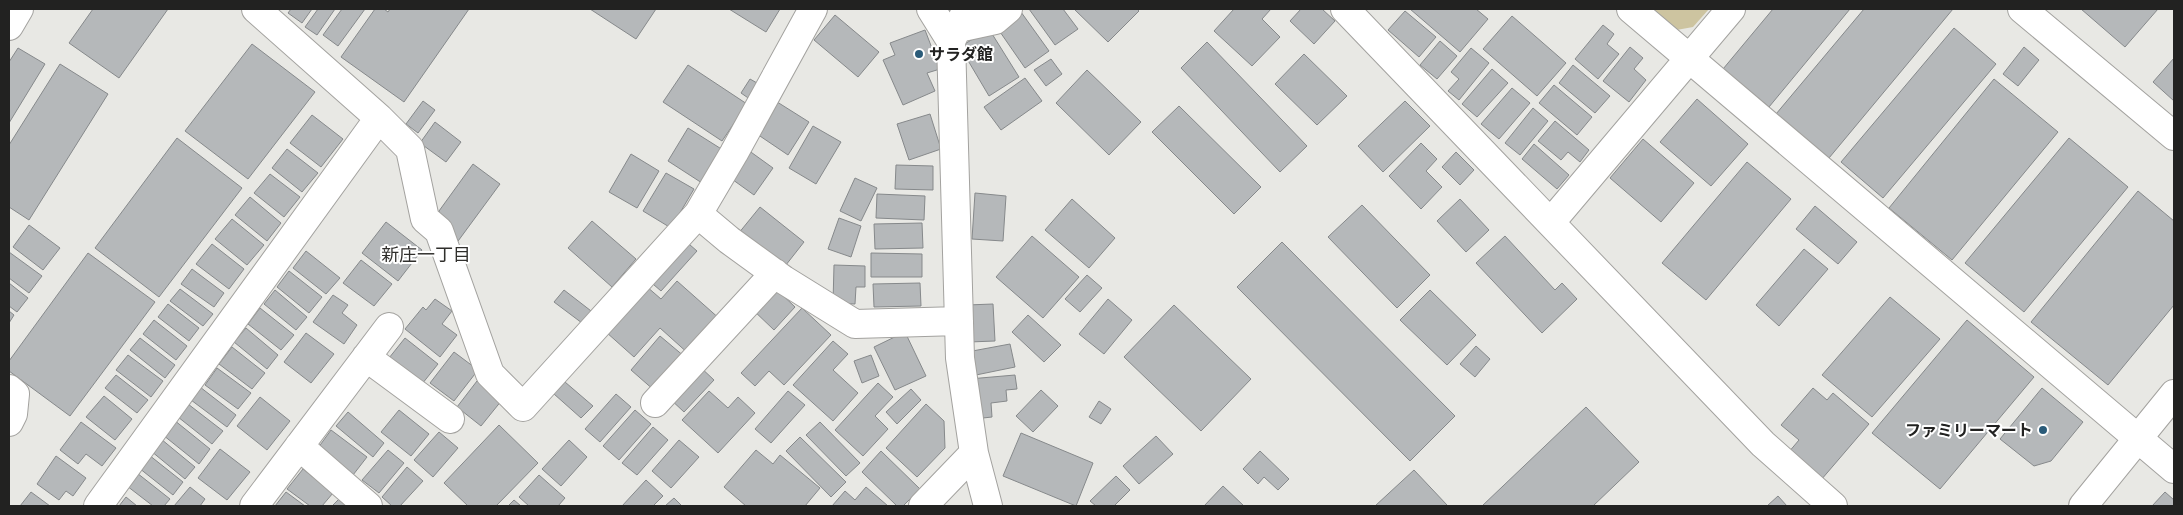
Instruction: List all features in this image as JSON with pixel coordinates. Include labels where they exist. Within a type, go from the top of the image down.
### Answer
[{"type":"street","points":[[9,26],[19,9]]},
{"type":"street","points":[[256,9],[379,118],[410,149],[425,219],[439,231],[490,374],[522,407],[698,214],[734,153],[813,9]]},
{"type":"street","points":[[931,9],[959,26],[994,20],[1008,9]]},
{"type":"street","points":[[1346,9],[1763,444],[1833,506]]},
{"type":"street","points":[[1631,9],[2174,469]]},
{"type":"street","points":[[1551,222],[1731,9]]},
{"type":"street","points":[[2022,9],[2174,136]]},
{"type":"street","points":[[959,26],[960,358],[974,453],[988,506]]},
{"type":"street","points":[[98,506],[379,118]]},
{"type":"street","points":[[698,214],[729,240],[775,273],[855,324],[959,321]]},
{"type":"street","points":[[655,403],[775,273]]},
{"type":"street","points":[[254,506],[389,327]]},
{"type":"street","points":[[366,357],[450,419]]},
{"type":"street","points":[[9,389],[14,394],[13,414],[9,422]]},
{"type":"street","points":[[2084,506],[2174,394]]},
{"type":"street","points":[[300,446],[368,506]]},
{"type":"street","points":[[923,506],[974,453]]},
{"type":"shaded area","points":[[1644,9],[1709,9],[1693,27],[1671,31]]},
{"type":"building","points":[[93,9],[168,9],[119,78],[69,43]]},
{"type":"building","points":[[291,9],[312,9],[302,23],[288,13]]},
{"type":"building","points":[[318,9],[335,9],[317,35],[305,27]]},
{"type":"building","points":[[342,9],[365,9],[338,46],[323,35]]},
{"type":"building","points":[[375,9],[384,9],[388,12],[390,9],[469,9],[404,102],[341,57]]},
{"type":"building","points":[[590,9],[656,9],[636,39]]},
{"type":"building","points":[[729,9],[780,9],[766,32]]},
{"type":"building","points":[[1029,9],[1063,9],[1078,29],[1055,45]]},
{"type":"building","points":[[1074,9],[1137,9],[1139,11],[1108,42]]},
{"type":"building","points":[[1234,9],[1271,9],[1262,19],[1280,37],[1252,66],[1214,31]]},
{"type":"building","points":[[1301,9],[1322,9],[1335,21],[1314,44],[1290,21]]},
{"type":"building","points":[[1410,9],[1476,9],[1488,19],[1460,52]]},
{"type":"building","points":[[1773,9],[1850,9],[1769,107],[1723,69]]},
{"type":"building","points":[[1864,9],[1953,9],[1829,158],[1776,114]]},
{"type":"building","points":[[2081,9],[2158,9],[2125,47]]},
{"type":"building","points":[[1405,11],[1436,37],[1419,57],[1388,30]]},
{"type":"building","points":[[1021,12],[1049,51],[1025,68],[998,29]]},
{"type":"building","points":[[835,15],[879,52],[858,77],[814,40]]},
{"type":"building","points":[[1512,16],[1566,63],[1537,96],[1483,49]]},
{"type":"building","points":[[1603,25],[1614,34],[1607,44],[1619,54],[1598,79],[1575,59]]},
{"type":"building","points":[[1954,28],[1996,64],[1883,198],[1841,162]]},
{"type":"building","points":[[989,29],[1019,77],[989,96],[960,47]]},
{"type":"building","points":[[925,30],[940,69],[927,73],[935,91],[903,105],[883,60],[895,55],[890,43]]},
{"type":"building","points":[[1440,41],[1457,56],[1437,79],[1420,65]]},
{"type":"building","points":[[1207,42],[1307,146],[1280,172],[1181,68]]},
{"type":"building","points":[[252,44],[315,92],[248,179],[185,131]]},
{"type":"building","points":[[1630,47],[1643,58],[1634,69],[1646,80],[1629,102],[1603,81]]},
{"type":"building","points":[[2024,47],[2039,60],[2018,86],[2003,74]]},
{"type":"building","points":[[18,48],[45,64],[9,123],[9,62]]},
{"type":"building","points":[[1471,48],[1489,63],[1459,100],[1448,91],[1459,79],[1451,72]]},
{"type":"building","points":[[1304,54],[1347,96],[1317,125],[1275,84]]},
{"type":"building","points":[[2174,58],[2174,101],[2153,82]]},
{"type":"building","points":[[1051,59],[1062,74],[1046,86],[1034,70]]},
{"type":"building","points":[[60,64],[108,94],[29,220],[9,207],[9,145]]},
{"type":"building","points":[[688,65],[747,104],[722,141],[663,102]]},
{"type":"building","points":[[1573,65],[1610,96],[1595,113],[1559,83]]},
{"type":"building","points":[[1492,69],[1508,83],[1477,117],[1462,104]]},
{"type":"building","points":[[1087,70],[1141,122],[1109,155],[1056,103]]},
{"type":"building","points":[[1025,78],[1042,101],[1001,130],[984,107]]},
{"type":"building","points":[[750,79],[764,87],[754,102],[741,93]]},
{"type":"building","points":[[1994,79],[2058,132],[1952,260],[1889,208]]},
{"type":"building","points":[[1554,85],[1592,117],[1577,135],[1539,103]]},
{"type":"building","points":[[1512,88],[1530,103],[1499,139],[1481,124]]},
{"type":"building","points":[[1697,99],[1748,144],[1711,186],[1660,142]]},
{"type":"building","points":[[774,100],[809,122],[788,155],[754,132]]},
{"type":"building","points":[[423,101],[435,110],[418,133],[406,124]]},
{"type":"building","points":[[1405,101],[1430,126],[1383,172],[1358,146]]},
{"type":"building","points":[[1179,106],[1261,187],[1234,214],[1152,132]]},
{"type":"building","points":[[1533,108],[1548,121],[1520,155],[1505,143]]},
{"type":"building","points":[[930,114],[941,149],[909,160],[897,124]]},
{"type":"building","points":[[312,115],[343,139],[321,167],[290,143]]},
{"type":"building","points":[[1555,121],[1589,150],[1580,162],[1568,152],[1561,160],[1538,141]]},
{"type":"building","points":[[435,122],[461,142],[446,162],[420,143]]},
{"type":"building","points":[[813,126],[841,142],[816,184],[789,168]]},
{"type":"building","points":[[688,128],[723,150],[702,183],[668,161]]},
{"type":"building","points":[[177,138],[242,188],[159,297],[95,248]]},
{"type":"building","points":[[2069,138],[2128,187],[2024,312],[1965,263]]},
{"type":"building","points":[[1643,139],[1694,183],[1661,222],[1610,178]]},
{"type":"building","points":[[1421,143],[1437,159],[1426,171],[1442,187],[1421,209],[1389,176]]},
{"type":"building","points":[[1534,144],[1569,175],[1557,189],[1522,159]]},
{"type":"building","points":[[287,149],[318,173],[302,192],[272,168]]},
{"type":"building","points":[[748,150],[773,168],[754,195],[729,177]]},
{"type":"building","points":[[1456,152],[1474,170],[1460,185],[1442,167]]},
{"type":"building","points":[[631,154],[659,171],[637,208],[609,192]]},
{"type":"building","points":[[1747,162],[1791,199],[1706,300],[1662,263]]},
{"type":"building","points":[[473,164],[500,184],[450,252],[439,211]]},
{"type":"building","points":[[896,165],[933,166],[933,190],[895,189]]},
{"type":"building","points":[[666,173],[694,189],[671,228],[643,211]]},
{"type":"building","points":[[270,174],[300,197],[284,217],[254,193]]},
{"type":"building","points":[[855,178],[877,188],[861,221],[840,211]]},
{"type":"building","points":[[2138,191],[2174,221],[2174,305],[2108,385],[2031,322]]},
{"type":"building","points":[[975,193],[1006,196],[1003,241],[972,239]]},
{"type":"building","points":[[877,194],[925,196],[924,220],[876,218]]},
{"type":"building","points":[[250,197],[281,223],[267,241],[235,215]]},
{"type":"building","points":[[1072,199],[1115,238],[1089,268],[1045,230]]},
{"type":"building","points":[[1460,199],[1489,230],[1466,252],[1437,221]]},
{"type":"building","points":[[1362,205],[1430,275],[1397,308],[1328,237]]},
{"type":"building","points":[[1815,206],[1857,242],[1838,264],[1796,229]]},
{"type":"building","points":[[760,207],[804,242],[782,270],[738,234]]},
{"type":"building","points":[[839,218],[861,226],[851,257],[828,249]]},
{"type":"building","points":[[232,219],[264,245],[247,265],[215,239]]},
{"type":"building","points":[[592,221],[636,259],[612,287],[568,248]]},
{"type":"building","points":[[386,222],[422,250],[398,281],[362,253]]},
{"type":"building","points":[[922,223],[923,248],[875,249],[874,224]]},
{"type":"building","points":[[29,225],[60,248],[43,270],[13,247]]},
{"type":"building","points":[[1032,236],[1079,277],[1043,318],[996,277]]},
{"type":"building","points":[[1505,236],[1555,290],[1562,283],[1577,299],[1542,333],[1476,263]]},
{"type":"building","points":[[682,238],[697,251],[661,291],[646,278]]},
{"type":"building","points":[[1282,242],[1455,416],[1410,461],[1237,287]]},
{"type":"building","points":[[212,244],[244,269],[229,289],[196,264]]},
{"type":"building","points":[[1804,249],[1828,269],[1779,326],[1756,305]]},
{"type":"building","points":[[306,251],[340,278],[326,294],[293,268]]},
{"type":"building","points":[[9,252],[42,276],[29,293],[9,278]]},
{"type":"building","points":[[88,253],[155,302],[70,416],[9,371],[9,361]]},
{"type":"building","points":[[871,253],[922,254],[922,277],[871,277]]},
{"type":"building","points":[[361,260],[392,284],[374,306],[343,283]]},
{"type":"building","points":[[834,265],[865,266],[865,287],[856,287],[855,304],[833,303]]},
{"type":"building","points":[[192,269],[224,293],[214,307],[181,284]]},
{"type":"building","points":[[289,271],[322,297],[309,313],[277,287]]},
{"type":"building","points":[[1087,275],[1102,288],[1080,312],[1065,299]]},
{"type":"building","points":[[677,281],[721,320],[690,355],[660,328],[634,357],[606,332],[646,286],[661,299]]},
{"type":"building","points":[[9,283],[28,298],[17,312],[9,306]]},
{"type":"building","points":[[920,283],[921,306],[874,307],[873,284]]},
{"type":"building","points":[[772,285],[795,307],[774,330],[751,308]]},
{"type":"building","points":[[180,289],[213,314],[203,326],[170,301]]},
{"type":"building","points":[[275,290],[307,317],[296,330],[264,304]]},
{"type":"building","points":[[564,290],[595,314],[586,326],[554,302]]},
{"type":"building","points":[[1430,290],[1476,335],[1447,365],[1400,320]]},
{"type":"building","points":[[333,295],[348,305],[342,313],[357,325],[344,344],[313,322]]},
{"type":"building","points":[[1890,297],[1940,339],[1872,417],[1822,375]]},
{"type":"building","points":[[435,299],[452,311],[442,324],[457,335],[440,357],[405,329],[423,307],[426,310]]},
{"type":"building","points":[[1108,299],[1132,320],[1104,354],[1079,334]]},
{"type":"building","points":[[168,304],[199,328],[189,341],[158,317]]},
{"type":"building","points":[[993,304],[995,341],[969,342],[967,305]]},
{"type":"building","points":[[1174,305],[1251,379],[1201,431],[1124,357]]},
{"type":"building","points":[[260,308],[294,335],[281,350],[248,324]]},
{"type":"building","points":[[802,308],[831,335],[784,385],[769,371],[755,386],[741,373]]},
{"type":"building","points":[[9,311],[14,315],[9,323]]},
{"type":"building","points":[[1028,315],[1061,345],[1044,362],[1012,332]]},
{"type":"building","points":[[154,320],[187,346],[176,360],[143,334]]},
{"type":"building","points":[[1967,320],[2034,377],[1940,489],[1872,433]]},
{"type":"building","points":[[246,328],[278,355],[267,369],[234,342]]},
{"type":"building","points":[[905,332],[926,376],[895,390],[874,347]]},
{"type":"building","points":[[306,333],[334,354],[311,383],[284,362]]},
{"type":"building","points":[[660,336],[685,357],[655,391],[631,370]]},
{"type":"building","points":[[140,338],[175,365],[165,378],[130,350]]},
{"type":"building","points":[[405,338],[438,364],[422,384],[389,358]]},
{"type":"building","points":[[833,341],[848,354],[833,370],[858,393],[833,421],[793,385]]},
{"type":"building","points":[[1010,344],[1015,367],[971,376],[967,352]]},
{"type":"building","points":[[1476,346],[1490,359],[1475,377],[1460,364]]},
{"type":"building","points":[[232,347],[265,373],[252,389],[219,364]]},
{"type":"building","points":[[454,352],[478,370],[454,401],[430,383]]},
{"type":"building","points":[[128,355],[163,381],[151,397],[116,370]]},
{"type":"building","points":[[871,355],[879,376],[862,383],[854,361]]},
{"type":"building","points":[[698,365],[714,380],[684,412],[668,397]]},
{"type":"building","points":[[217,368],[251,393],[238,409],[205,385]]},
{"type":"building","points":[[116,375],[148,400],[137,413],[105,388]]},
{"type":"building","points":[[1015,375],[1017,389],[1006,390],[1007,401],[991,403],[992,417],[974,419],[969,379]]},
{"type":"building","points":[[477,381],[502,400],[481,426],[457,407]]},
{"type":"building","points":[[565,382],[593,406],[581,418],[554,394]]},
{"type":"building","points":[[878,383],[893,397],[875,416],[888,429],[863,456],[835,430]]},
{"type":"building","points":[[200,387],[236,415],[227,427],[191,400]]},
{"type":"building","points":[[1813,388],[1827,400],[1833,393],[1869,424],[1821,480],[1788,453],[1799,440],[1781,425]]},
{"type":"building","points":[[2042,388],[2083,422],[2051,461],[2034,466],[2000,439]]},
{"type":"building","points":[[911,389],[921,400],[897,424],[886,412]]},
{"type":"building","points":[[1041,390],[1058,406],[1033,432],[1016,416]]},
{"type":"building","points":[[709,391],[728,408],[738,397],[755,413],[718,453],[682,420]]},
{"type":"building","points":[[788,391],[805,405],[771,443],[755,429]]},
{"type":"building","points":[[616,394],[631,407],[600,442],[585,429]]},
{"type":"building","points":[[104,396],[132,419],[115,440],[86,417]]},
{"type":"building","points":[[260,397],[290,421],[267,450],[237,426]]},
{"type":"building","points":[[1099,401],[1111,409],[1101,424],[1089,417]]},
{"type":"building","points":[[188,404],[223,431],[212,444],[178,417]]},
{"type":"building","points":[[926,404],[944,421],[945,448],[917,477],[886,448]]},
{"type":"building","points":[[1586,407],[1639,462],[1593,506],[1482,506]]},
{"type":"building","points":[[399,410],[429,434],[411,456],[381,432]]},
{"type":"building","points":[[635,410],[651,424],[619,460],[603,446]]},
{"type":"building","points":[[348,412],[384,443],[373,457],[336,426]]},
{"type":"building","points":[[174,420],[210,449],[199,464],[163,435]]},
{"type":"building","points":[[81,422],[116,448],[102,466],[86,454],[78,464],[60,450]]},
{"type":"building","points":[[820,422],[860,463],[846,476],[806,435]]},
{"type":"building","points":[[499,425],[538,463],[496,506],[468,506],[444,483]]},
{"type":"building","points":[[653,427],[668,440],[637,475],[622,463]]},
{"type":"building","points":[[331,430],[367,457],[353,475],[318,448]]},
{"type":"building","points":[[439,432],[458,448],[433,477],[414,460]]},
{"type":"building","points":[[1021,433],[1093,463],[1076,506],[1003,476]]},
{"type":"building","points":[[1156,436],[1173,454],[1139,484],[1123,466]]},
{"type":"building","points":[[800,437],[846,482],[831,497],[786,451]]},
{"type":"building","points":[[161,439],[195,467],[185,479],[151,451]]},
{"type":"building","points":[[569,440],[587,457],[561,486],[542,469]]},
{"type":"building","points":[[679,440],[699,457],[671,488],[652,471]]},
{"type":"building","points":[[220,449],[250,472],[227,500],[198,478]]},
{"type":"building","points":[[388,450],[404,463],[379,493],[362,480]]},
{"type":"building","points":[[756,450],[773,464],[780,455],[820,488],[805,506],[746,506],[724,487]]},
{"type":"building","points":[[881,451],[920,489],[903,506],[897,506],[862,472]]},
{"type":"building","points":[[1260,451],[1289,479],[1278,490],[1264,477],[1258,484],[1243,469]]},
{"type":"building","points":[[149,455],[183,482],[173,495],[139,468]]},
{"type":"building","points":[[56,456],[86,478],[73,496],[66,491],[59,500],[37,484]]},
{"type":"building","points":[[407,467],[423,481],[400,506],[392,506],[382,497]]},
{"type":"building","points":[[303,469],[333,493],[322,506],[310,506],[287,489]]},
{"type":"building","points":[[1414,470],[1446,506],[1375,506]]},
{"type":"building","points":[[137,473],[170,499],[164,506],[153,506],[127,486]]},
{"type":"building","points":[[539,475],[565,498],[558,506],[529,506],[519,497]]},
{"type":"building","points":[[1116,476],[1130,490],[1114,506],[1096,506],[1090,501]]},
{"type":"building","points":[[646,480],[663,496],[653,506],[622,506]]},
{"type":"building","points":[[1223,486],[1244,506],[1204,506]]},
{"type":"building","points":[[190,487],[205,499],[200,506],[174,506]]},
{"type":"building","points":[[866,487],[888,506],[832,506],[845,491],[855,500]]},
{"type":"building","points":[[31,492],[50,506],[20,506]]},
{"type":"building","points":[[286,492],[305,506],[275,506]]},
{"type":"building","points":[[2165,492],[2174,500],[2174,506],[2152,506]]},
{"type":"building","points":[[1778,496],[1787,506],[1767,506]]},
{"type":"building","points":[[126,497],[137,506],[119,506]]},
{"type":"building","points":[[674,498],[682,506],[665,506]]},
{"type":"building","points":[[339,499],[347,506],[332,506]]},
{"type":"building","points":[[514,500],[521,506],[508,506]]},
{"type":"place","name":"サラダ館","points":[[919,54]]},
{"type":"place","name":"ファミリーマート","points":[[2043,430]]},
{"type":"district","name":"新庄一丁目","points":[[426,255]]}]
